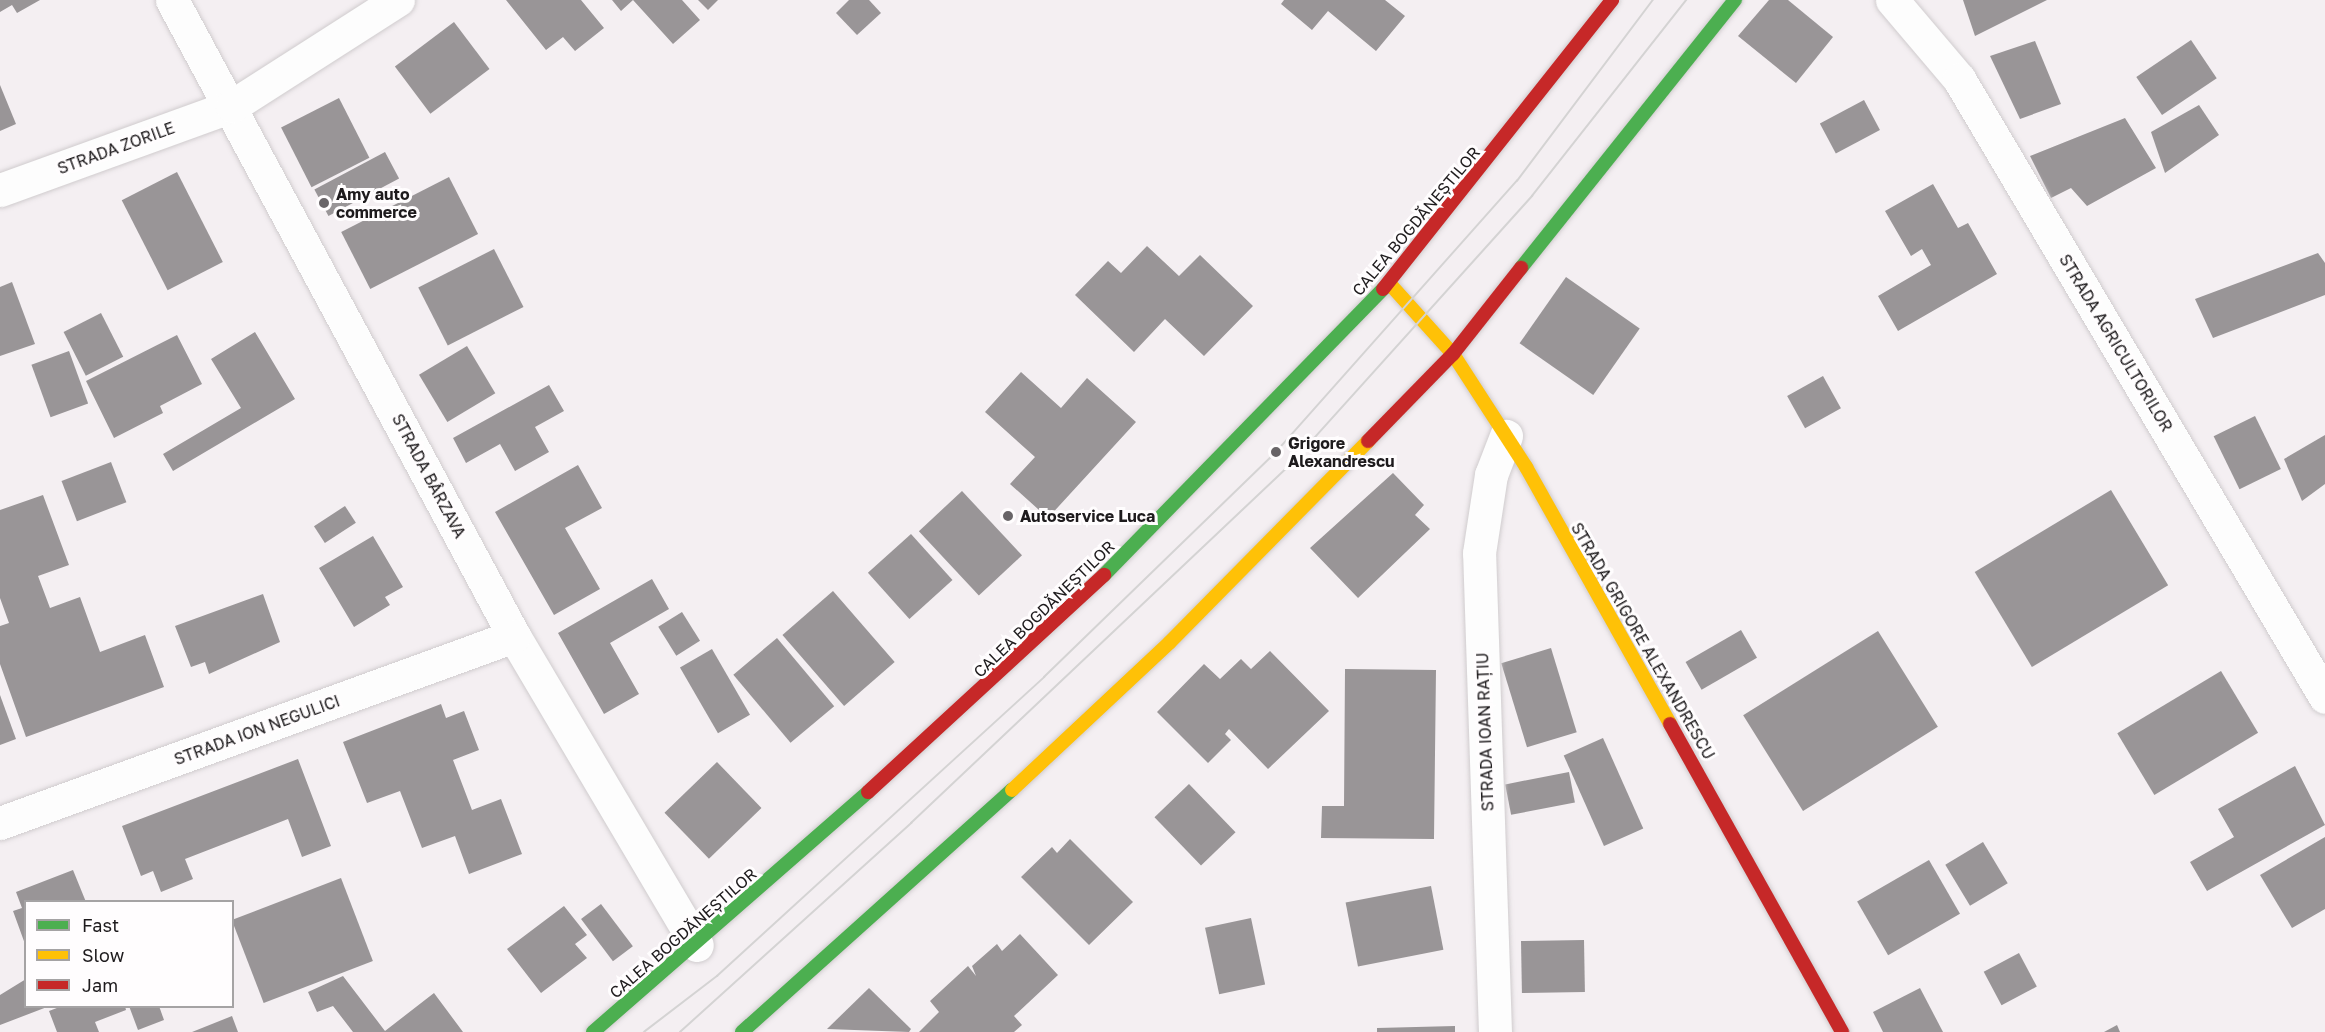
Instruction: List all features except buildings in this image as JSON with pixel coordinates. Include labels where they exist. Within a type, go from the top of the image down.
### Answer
[{"type":"main road","name":"CALEA BOGDĂNEȘTILOR","points":[[593,1032],[697,945],[957,715],[1108,572],[1389,283],[1612,0]]},
{"type":"main road","points":[[748,1030],[877,916],[1170,642],[1453,354],[1735,0]]},
{"type":"main road","name":"STRADA GRIGORE ALEXANDRESCU","points":[[1389,283],[1453,354],[1506,436],[1842,1032]]},
{"type":"street","name":"STRADA BÂRZAVA","points":[[172,0],[232,106],[514,636],[697,945]]},
{"type":"street","name":"STRADA ZORILE","points":[[0,190],[232,106],[398,0]]},
{"type":"street","name":"STRADA AGRICULTORILOR","points":[[1892,0],[1959,79],[2325,697]]},
{"type":"street","name":"STRADA IOAN RAȚIU","points":[[1495,1032],[1479,553],[1491,475],[1506,436]]},
{"type":"street","name":"STRADA ION NEGULICI","points":[[0,823],[514,636]]},
{"type":"tram line","points":[[644,1032],[717,976],[1044,677],[1276,452],[1517,181],[1653,0]]},
{"type":"tram line","points":[[680,1032],[911,823],[1290,465],[1532,196],[1686,0]]},
{"type":"traffic: fast","points":[[1521,268],[1735,0]]},
{"type":"traffic: fast","points":[[1104,575],[1383,289]]},
{"type":"traffic: fast","points":[[742,1032],[1012,790]]},
{"type":"traffic: fast","points":[[593,1032],[868,792]]},
{"type":"traffic: slow","points":[[1389,283],[1453,354],[1526,467],[1670,724]]},
{"type":"traffic: slow","points":[[1012,790],[1170,642],[1368,441]]},
{"type":"traffic: jam","points":[[1383,289],[1612,0]]},
{"type":"traffic: jam","points":[[1368,441],[1453,354],[1521,268]]},
{"type":"traffic: jam","points":[[868,792],[1104,575]]},
{"type":"traffic: jam","points":[[1670,724],[1842,1032]]},
{"type":"place","name":"Amy auto commerce","points":[[324,203]]},
{"type":"place","name":"Grigore Alexandrescu","points":[[1276,452]]},
{"type":"place","name":"Autoservice Luca","points":[[1008,516]]}]
